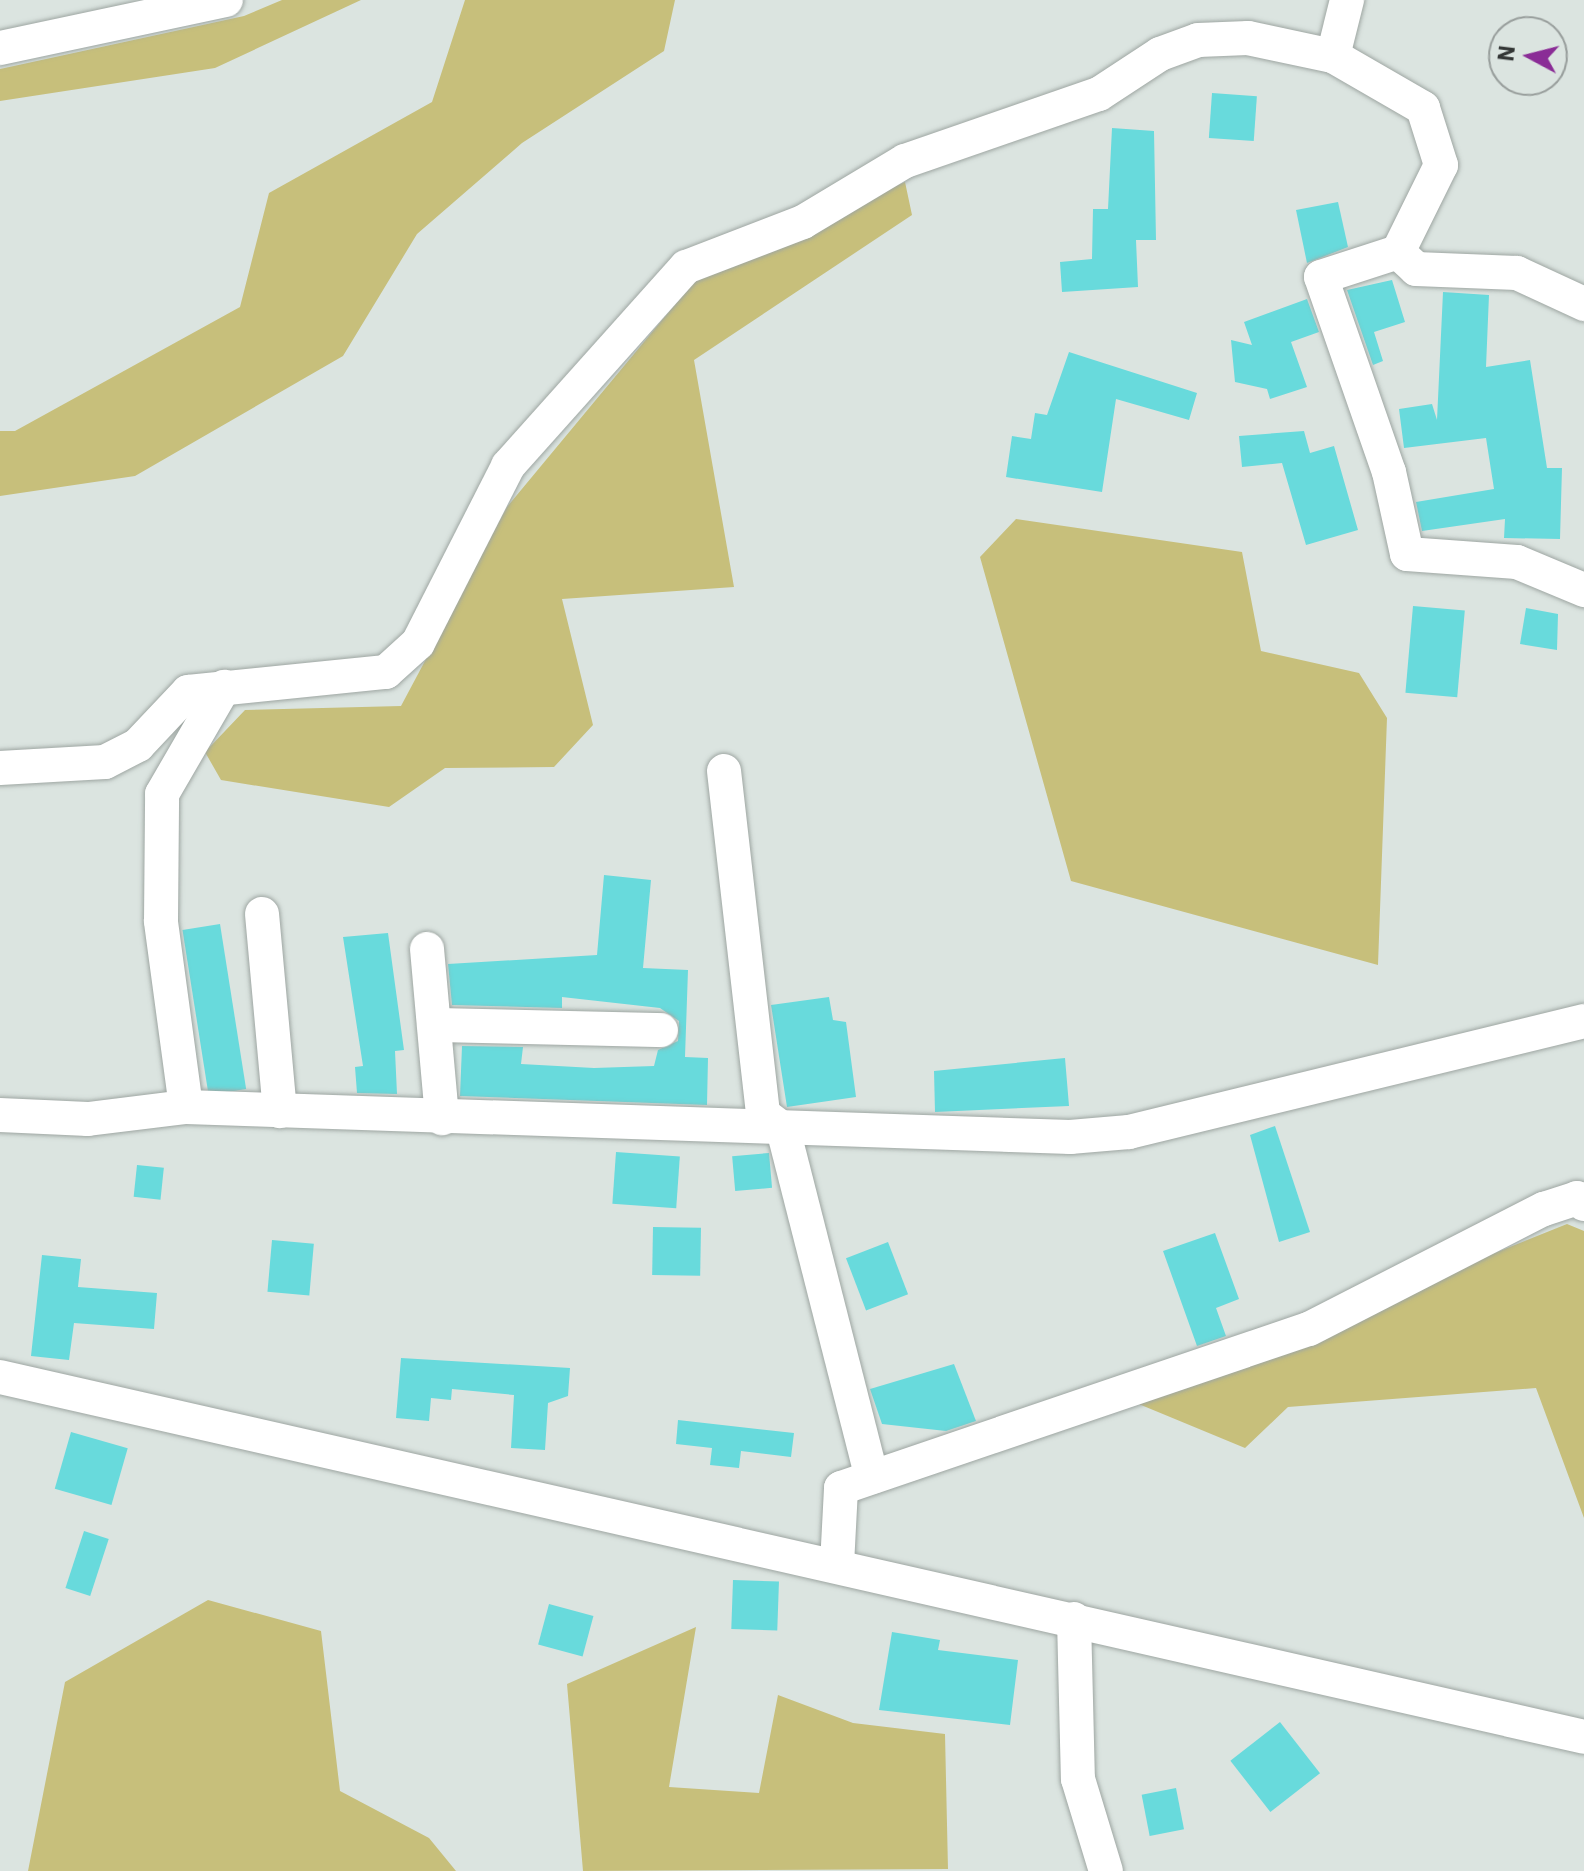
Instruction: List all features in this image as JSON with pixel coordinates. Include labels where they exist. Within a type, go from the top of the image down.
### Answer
[{"type":"street","points":[[0,48],[226,0]]},
{"type":"street","points":[[1333,56],[1347,0]]},
{"type":"street","points":[[0,768],[105,762],[138,745],[188,692],[224,687],[359,680],[407,658],[508,466],[686,267],[803,222],[905,161],[1099,94],[1160,54],[1198,40],[1248,38],[1333,56],[1423,108],[1436,134],[1441,165],[1398,252],[1321,277],[1389,472],[1407,554],[1517,562],[1584,590]]},
{"type":"street","points":[[1398,252],[1416,269],[1517,273],[1584,304]]},
{"type":"street","points":[[186,1107],[161,921],[162,794],[224,687]]},
{"type":"street","points":[[724,771],[763,1114],[783,1129],[872,1477]]},
{"type":"street","points":[[262,914],[280,1111]]},
{"type":"street","points":[[427,949],[442,1118]]},
{"type":"street","points":[[0,1115],[88,1119],[186,1107],[783,1129],[1129,1132],[1584,1021]]},
{"type":"street","points":[[434,1025],[661,1030]]},
{"type":"street","points":[[837,1565],[841,1488],[1309,1329],[1544,1209],[1577,1198],[1584,1204]]},
{"type":"street","points":[[0,1377],[1584,1737]]},
{"type":"street","points":[[1074,1619],[1078,1779],[1106,1871]]},
{"type":"shaded area","points":[[282,0],[361,0],[215,68],[0,101],[0,69],[244,16]]},
{"type":"shaded area","points":[[465,0],[675,0],[664,51],[522,143],[417,234],[343,356],[135,476],[0,496],[0,431],[15,431],[240,307],[269,193],[432,102]]},
{"type":"shaded area","points":[[905,182],[912,215],[694,360],[734,587],[562,599],[593,725],[554,767],[445,768],[389,807],[221,780],[205,752],[245,710],[401,706],[507,507],[702,272]]},
{"type":"shaded area","points":[[1016,519],[1242,552],[1261,651],[1359,673],[1387,718],[1378,965],[1071,881],[980,557]]},
{"type":"shaded area","points":[[1567,1224],[1584,1231],[1584,1518],[1536,1388],[1288,1407],[1245,1448],[1129,1400]]},
{"type":"shaded area","points":[[208,1600],[321,1631],[340,1791],[429,1838],[456,1871],[28,1871],[65,1682]]},
{"type":"shaded area","points":[[696,1627],[669,1787],[759,1793],[778,1695],[853,1723],[945,1734],[948,1869],[583,1871],[567,1684]]},
{"type":"building","points":[[1212,93],[1257,96],[1254,141],[1209,138]]},
{"type":"building","points":[[1112,128],[1154,131],[1156,240],[1136,240],[1138,287],[1062,292],[1060,262],[1092,259],[1093,209],[1108,209]]},
{"type":"building","points":[[1338,202],[1348,247],[1307,263],[1296,210]]},
{"type":"building","points":[[1392,280],[1405,322],[1374,332],[1383,361],[1373,365],[1347,290]]},
{"type":"building","points":[[1443,292],[1489,295],[1486,367],[1530,360],[1547,468],[1562,468],[1560,539],[1504,538],[1505,519],[1422,531],[1416,502],[1494,489],[1486,438],[1404,448],[1399,409],[1432,404],[1437,420]]},
{"type":"building","points":[[1307,299],[1319,332],[1291,342],[1307,387],[1270,399],[1267,389],[1235,382],[1231,340],[1252,345],[1244,322]]},
{"type":"building","points":[[1069,352],[1197,393],[1189,420],[1116,399],[1102,492],[1006,477],[1012,436],[1031,439],[1035,413],[1047,415]]},
{"type":"building","points":[[1304,431],[1310,453],[1334,446],[1358,530],[1306,545],[1282,463],[1242,467],[1239,436]]},
{"type":"building","points":[[1413,606],[1465,611],[1457,697],[1405,693]]},
{"type":"building","points":[[1526,608],[1558,614],[1557,650],[1520,644]]},
{"type":"building","points":[[604,875],[651,880],[643,968],[688,970],[685,1057],[708,1058],[707,1105],[460,1096],[462,1046],[523,1047],[521,1064],[594,1068],[654,1066],[658,1050],[678,1041],[679,1021],[660,1008],[562,997],[562,1008],[452,1005],[448,964],[597,955]]},
{"type":"building","points":[[220,924],[246,1089],[209,1095],[182,930]]},
{"type":"building","points":[[388,933],[404,1050],[395,1051],[397,1094],[357,1093],[355,1067],[363,1066],[343,937]]},
{"type":"building","points":[[829,997],[833,1020],[846,1022],[856,1097],[787,1107],[771,1005]]},
{"type":"building","points":[[1065,1058],[1069,1106],[935,1112],[934,1071]]},
{"type":"building","points":[[1275,1126],[1310,1232],[1279,1242],[1250,1135]]},
{"type":"building","points":[[616,1152],[680,1156],[676,1208],[612,1204]]},
{"type":"building","points":[[769,1153],[772,1188],[735,1191],[732,1156]]},
{"type":"building","points":[[137,1165],[164,1168],[161,1200],[134,1197]]},
{"type":"building","points":[[653,1227],[701,1228],[700,1276],[652,1275]]},
{"type":"building","points":[[1215,1233],[1239,1299],[1216,1308],[1226,1336],[1197,1346],[1163,1251]]},
{"type":"building","points":[[272,1240],[314,1244],[309,1295],[267,1292]]},
{"type":"building","points":[[888,1242],[908,1294],[866,1310],[846,1258]]},
{"type":"building","points":[[42,1255],[81,1259],[78,1287],[157,1293],[154,1329],[74,1323],[69,1360],[31,1356]]},
{"type":"building","points":[[401,1358],[570,1368],[568,1396],[548,1403],[545,1450],[511,1448],[514,1395],[452,1389],[451,1400],[431,1398],[429,1421],[396,1418]]},
{"type":"building","points":[[954,1364],[976,1421],[946,1431],[882,1424],[870,1389]]},
{"type":"building","points":[[678,1420],[794,1433],[791,1457],[741,1451],[739,1468],[710,1465],[712,1448],[676,1444]]},
{"type":"building","points":[[71,1432],[128,1448],[111,1505],[55,1489]]},
{"type":"building","points":[[84,1531],[109,1539],[90,1596],[65,1588]]},
{"type":"building","points":[[733,1580],[779,1582],[777,1631],[731,1629]]},
{"type":"building","points":[[549,1604],[593,1616],[583,1656],[538,1645]]},
{"type":"building","points":[[892,1632],[940,1640],[938,1650],[1018,1660],[1010,1725],[879,1710]]},
{"type":"building","points":[[1280,1722],[1320,1773],[1270,1812],[1230,1761]]},
{"type":"building","points":[[1176,1788],[1184,1829],[1150,1836],[1142,1795]]}]
